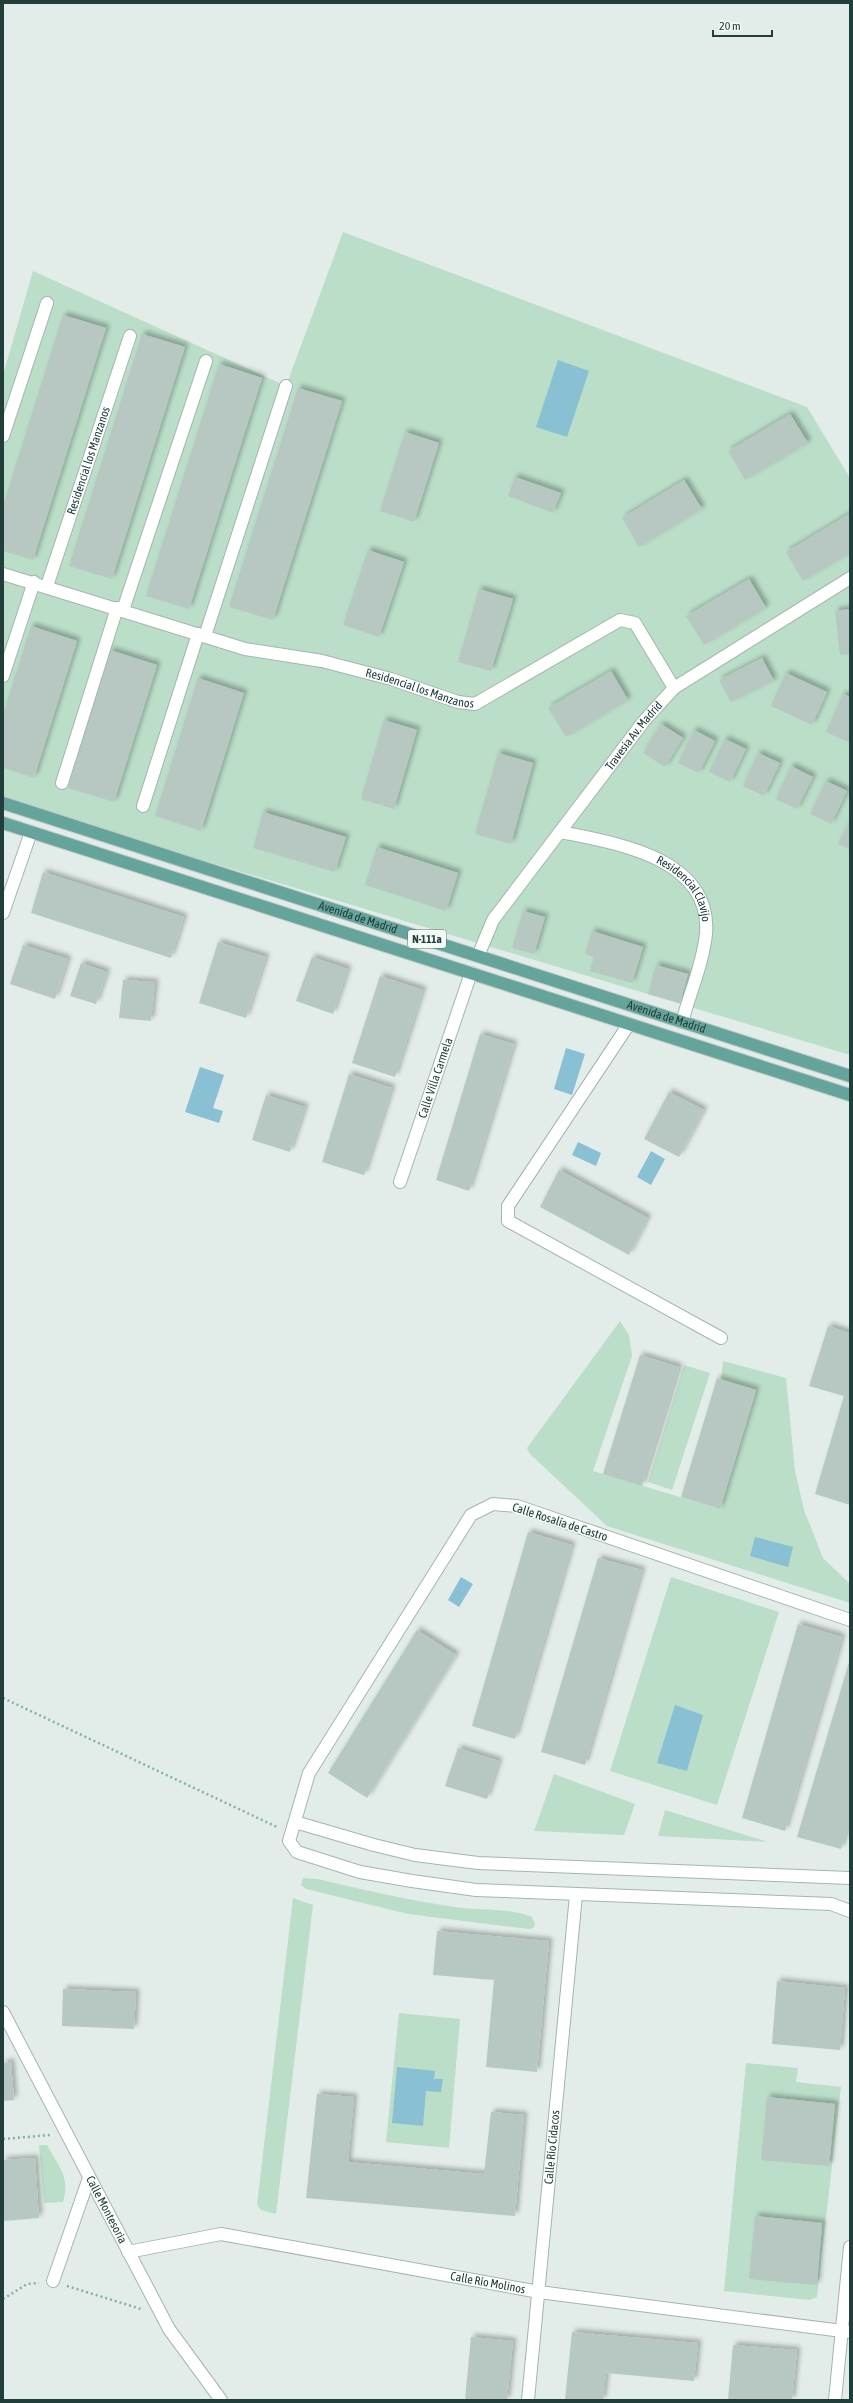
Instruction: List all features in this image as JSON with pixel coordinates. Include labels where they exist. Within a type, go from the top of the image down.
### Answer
[{"type":"main road","name":"Avenida de Madrid","points":[[3,802],[850,1076]]},
{"type":"main road","name":"Avenida de Madrid","points":[[3,823],[850,1095]]},
{"type":"street","points":[[3,436],[47,303]]},
{"type":"street","name":"Residencial los Manzanos","points":[[47,586],[130,336]]},
{"type":"street","points":[[62,783],[120,609],[206,361]]},
{"type":"street","points":[[143,806],[286,386]]},
{"type":"street","name":"Residencial los Manzanos","points":[[3,574],[47,586],[244,649],[322,661],[391,679],[458,702],[475,704],[620,620],[635,623],[674,688]]},
{"type":"street","name":"Travesia Av. Madrid","points":[[478,956],[493,920],[644,721],[674,688],[850,578]]},
{"type":"street","points":[[3,676],[34,582]]},
{"type":"street","points":[[3,913],[31,832]]},
{"type":"street","name":"Residencial Clavijo","points":[[560,832],[600,840],[661,860],[680,872],[692,884],[701,903],[706,933],[682,1022]]},
{"type":"street","name":"Calle Villa Carmela","points":[[400,1182],[471,974]]},
{"type":"street","points":[[629,1024],[508,1206],[508,1221],[721,1338]]},
{"type":"street","name":"Calle Rosalía de Castro","points":[[293,1828],[309,1773],[471,1515],[493,1504],[517,1506],[850,1620]]},
{"type":"street","points":[[850,1878],[478,1863],[414,1854],[293,1828],[289,1841],[297,1852],[360,1872],[412,1882],[476,1890],[831,1904],[850,1911]]},
{"type":"street","name":"Calle Río Cidacos","points":[[528,2400],[576,1895]]},
{"type":"street","name":"Calle Montesoria","points":[[3,2012],[169,2329],[221,2400]]},
{"type":"street","points":[[3,2035],[15,2036]]},
{"type":"street","points":[[53,2281],[89,2178]]},
{"type":"street","name":"Calle Río Molinos","points":[[128,2252],[221,2234],[539,2292],[846,2332]]},
{"type":"street","points":[[835,2400],[846,2332],[850,2247]]},
{"type":"path","points":[[3,1698],[293,1828]]},
{"type":"path","points":[[3,2138],[66,2133]]},
{"type":"path","points":[[3,2299],[27,2284],[53,2281],[162,2316]]},
{"type":"green space","points":[[343,232],[807,407],[850,478],[850,1055],[3,800],[3,375],[33,271],[286,386]]},
{"type":"green space","points":[[620,1321],[629,1335],[632,1356],[593,1471],[720,1509],[756,1391],[721,1380],[723,1361],[786,1378],[795,1471],[804,1510],[823,1558],[850,1584],[850,1603],[607,1526],[530,1454],[527,1448]]},
{"type":"green space","points":[[684,1365],[710,1373],[672,1490],[648,1482]]},
{"type":"green space","points":[[671,1577],[779,1612],[717,1805],[610,1771]]},
{"type":"green space","points":[[554,1774],[635,1804],[624,1835],[534,1831]]},
{"type":"green space","points":[[665,1810],[768,1842],[658,1836]]},
{"type":"green space","points":[[303,1878],[318,1879],[437,1904],[514,1912],[532,1917],[535,1924],[533,1928],[529,1929],[408,1914],[306,1889],[301,1885]]},
{"type":"green space","points":[[293,1898],[313,1905],[276,2214],[261,2210],[257,2205]]},
{"type":"green space","points":[[399,2013],[460,2019],[449,2148],[386,2142]]},
{"type":"green space","points":[[746,2063],[798,2068],[796,2082],[841,2087],[817,2297],[809,2300],[724,2291]]},
{"type":"green space","points":[[39,2145],[47,2145],[62,2172],[65,2186],[63,2202],[44,2203]]},
{"type":"water","points":[[558,360],[589,371],[567,437],[536,427]]},
{"type":"water","points":[[566,1048],[585,1054],[572,1095],[554,1089]]},
{"type":"water","points":[[200,1067],[224,1075],[213,1108],[223,1111],[219,1123],[185,1112]]},
{"type":"water","points":[[578,1142],[601,1153],[596,1166],[572,1155]]},
{"type":"water","points":[[651,1151],[665,1159],[651,1185],[637,1177]]},
{"type":"water","points":[[755,1537],[793,1547],[788,1567],[750,1556]]},
{"type":"water","points":[[461,1577],[473,1584],[459,1607],[448,1600]]},
{"type":"water","points":[[675,1705],[703,1715],[687,1771],[657,1763]]},
{"type":"water","points":[[397,2067],[435,2071],[434,2079],[443,2079],[441,2092],[426,2091],[423,2126],[392,2123]]},
{"type":"building","points":[[63,315],[106,328],[33,560],[3,551],[3,506]]},
{"type":"building","points":[[142,334],[185,347],[112,579],[69,566]]},
{"type":"building","points":[[219,364],[262,378],[189,609],[146,596]]},
{"type":"building","points":[[298,388],[342,401],[273,620],[229,607]]},
{"type":"building","points":[[790,414],[808,443],[745,480],[728,451]]},
{"type":"building","points":[[405,432],[439,443],[414,522],[380,511]]},
{"type":"building","points":[[515,477],[561,493],[553,513],[508,496]]},
{"type":"building","points":[[684,480],[702,509],[639,547],[622,518]]},
{"type":"building","points":[[849,514],[850,553],[803,581],[786,552]]},
{"type":"building","points":[[368,550],[404,562],[379,637],[343,625]]},
{"type":"building","points":[[749,579],[766,608],[704,645],[686,616]]},
{"type":"building","points":[[479,589],[513,599],[491,671],[458,662]]},
{"type":"building","points":[[850,609],[850,654],[840,655],[835,611]]},
{"type":"building","points":[[31,626],[77,641],[34,778],[3,768],[3,715]]},
{"type":"building","points":[[110,650],[157,665],[114,802],[68,788]]},
{"type":"building","points":[[762,658],[774,681],[731,702],[719,680]]},
{"type":"building","points":[[611,671],[628,700],[566,737],[548,708]]},
{"type":"building","points":[[786,673],[827,692],[812,725],[771,706]]},
{"type":"building","points":[[198,678],[244,693],[201,831],[155,816]]},
{"type":"building","points":[[843,694],[850,697],[850,743],[826,732]]},
{"type":"building","points":[[384,720],[417,730],[394,809],[361,799]]},
{"type":"building","points":[[661,724],[683,738],[665,767],[643,753]]},
{"type":"building","points":[[694,730],[715,741],[699,773],[678,763]]},
{"type":"building","points":[[725,739],[746,749],[730,782],[709,772]]},
{"type":"building","points":[[498,753],[533,763],[511,844],[475,834]]},
{"type":"building","points":[[758,753],[780,763],[764,796],[743,786]]},
{"type":"building","points":[[791,766],[813,777],[797,809],[776,799]]},
{"type":"building","points":[[826,781],[847,791],[831,824],[810,814]]},
{"type":"building","points":[[263,812],[346,837],[335,872],[253,848]]},
{"type":"building","points":[[850,821],[850,850],[838,844]]},
{"type":"building","points":[[377,847],[458,873],[446,911],[365,885]]},
{"type":"building","points":[[43,872],[184,917],[171,958],[31,913]]},
{"type":"building","points":[[523,911],[545,917],[534,954],[512,948]]},
{"type":"building","points":[[592,931],[643,947],[632,983],[590,971],[594,957],[585,954]]},
{"type":"building","points":[[218,942],[266,957],[246,1018],[199,1003]]},
{"type":"building","points":[[23,945],[68,959],[55,999],[10,984]]},
{"type":"building","points":[[312,957],[348,969],[333,1014],[296,1001]]},
{"type":"building","points":[[81,963],[107,972],[96,1004],[70,996]]},
{"type":"building","points":[[656,965],[688,974],[680,1003],[648,994]]},
{"type":"building","points":[[380,976],[423,990],[395,1077],[352,1063]]},
{"type":"building","points":[[123,980],[155,982],[151,1021],[119,1018]]},
{"type":"building","points":[[480,1034],[514,1044],[469,1191],[436,1180]]},
{"type":"building","points":[[349,1074],[392,1088],[364,1175],[322,1162]]},
{"type":"building","points":[[669,1092],[704,1110],[679,1157],[644,1139]]},
{"type":"building","points":[[266,1095],[305,1107],[290,1152],[252,1140]]},
{"type":"building","points":[[559,1170],[648,1218],[629,1255],[540,1207]]},
{"type":"building","points":[[828,1326],[850,1333],[850,1505],[815,1494],[844,1396],[809,1386]]},
{"type":"building","points":[[640,1355],[679,1367],[642,1486],[603,1474]]},
{"type":"building","points":[[717,1378],[756,1390],[720,1509],[681,1497]]},
{"type":"building","points":[[528,1532],[572,1545],[515,1739],[472,1726]]},
{"type":"building","points":[[598,1558],[642,1570],[585,1765],[541,1752]]},
{"type":"building","points":[[798,1624],[842,1637],[785,1831],[742,1818]]},
{"type":"building","points":[[417,1630],[456,1655],[367,1798],[328,1773]]},
{"type":"building","points":[[850,1659],[850,1818],[841,1849],[797,1837]]},
{"type":"building","points":[[458,1748],[499,1761],[487,1799],[445,1786]]},
{"type":"building","points":[[437,1931],[549,1941],[537,2072],[486,2067],[494,1980],[433,1975]]},
{"type":"building","points":[[777,1981],[845,1988],[840,2050],[772,2044]]},
{"type":"building","points":[[63,1989],[136,1992],[134,2029],[62,2026]]},
{"type":"building","points":[[11,2062],[14,2100],[3,2101],[3,2063]]},
{"type":"building","points":[[317,2094],[354,2097],[348,2162],[484,2174],[491,2112],[524,2115],[515,2216],[306,2198]]},
{"type":"building","points":[[767,2097],[835,2104],[829,2166],[761,2160]]},
{"type":"building","points":[[35,2158],[39,2218],[3,2221],[3,2160]]},
{"type":"building","points":[[755,2216],[822,2223],[817,2285],[749,2279]]},
{"type":"building","points":[[572,2332],[698,2343],[694,2381],[606,2373],[603,2400],[565,2400]]},
{"type":"building","points":[[471,2337],[513,2341],[507,2400],[465,2400]]},
{"type":"building","points":[[733,2345],[797,2350],[792,2400],[728,2400]]}]
